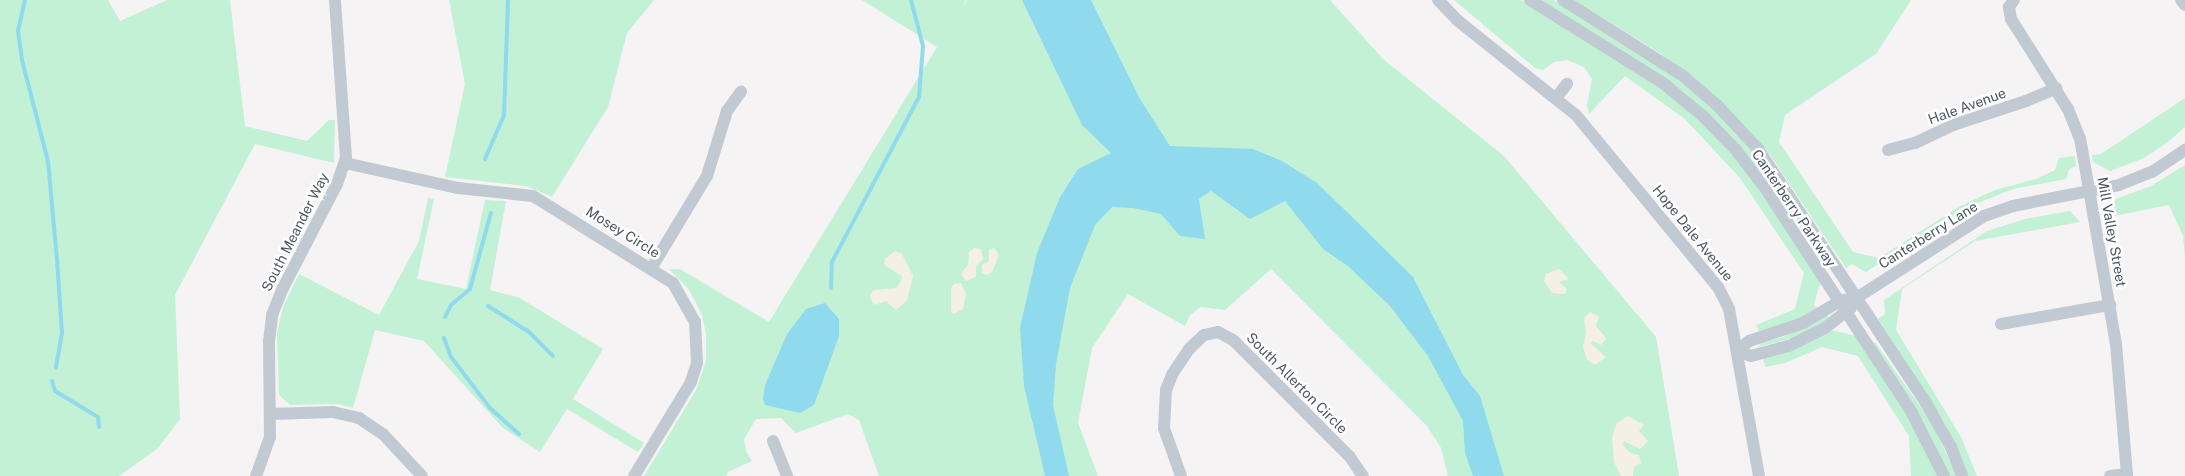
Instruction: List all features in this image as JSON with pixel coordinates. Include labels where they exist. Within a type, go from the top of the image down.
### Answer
[{"type":"street","name":"South Meander Way","points":[[256,476],[268,448],[270,414],[269,341],[275,306],[345,163],[347,139],[335,33],[335,0]]},
{"type":"street","name":"Hope Dale Avenue","points":[[1438,0],[1457,20],[1576,115],[1718,287],[1729,309],[1760,476]]},
{"type":"street","name":"Canterberry Parkway","points":[[1530,0],[1663,83],[1708,120],[1760,180],[1917,421],[1944,476]]},
{"type":"street","name":"Canterberry Parkway","points":[[1563,0],[1675,70],[1737,125],[1776,171],[1939,423],[1962,476]]},
{"type":"street","name":"Mill Valley Street","points":[[2014,0],[2008,13],[2056,88],[2077,128],[2090,192],[2120,370],[2127,475]]},
{"type":"street","points":[[2181,0],[2185,5]]},
{"type":"street","points":[[1556,98],[1567,84]]},
{"type":"street","name":"Hale Avenue","points":[[1888,150],[1915,143],[1953,125],[2026,101],[2056,88]]},
{"type":"street","points":[[652,267],[707,176],[727,111],[741,92]]},
{"type":"street","name":"Canterberry Lane","points":[[1737,350],[1750,341],[1797,326],[1840,301],[1858,297],[1984,216],[2013,206],[2090,192],[2143,176],[2185,150]]},
{"type":"street","name":"Mosey Circle","points":[[345,163],[458,188],[533,196],[652,267],[673,284],[690,307],[697,329],[698,353],[691,382],[634,476]]},
{"type":"street","name":"Canterberry Lane","points":[[1848,313],[1858,297]]},
{"type":"street","points":[[2001,324],[2110,305]]},
{"type":"street","points":[[1737,350],[1752,356],[1781,348],[1848,313]]},
{"type":"street","name":"South Allerton Circle","points":[[1181,476],[1164,428],[1166,390],[1173,373],[1189,349],[1204,335],[1218,332],[1233,340],[1350,458],[1363,476]]},
{"type":"street","points":[[270,414],[333,412],[359,418],[383,434],[422,476]]},
{"type":"street","points":[[772,441],[787,476]]},
{"type":"street","points":[[2110,476],[2127,475]]},
{"type":"green space","points":[[0,0],[108,0],[120,21],[167,0],[230,0],[245,126],[307,141],[329,120],[335,120],[334,163],[255,144],[175,295],[180,419],[157,449],[119,476],[0,476]]},
{"type":"green space","points":[[449,0],[654,0],[627,33],[608,107],[552,197],[526,186],[445,177],[465,84]]},
{"type":"green space","points":[[862,0],[966,0],[961,9],[967,0],[1330,0],[1383,59],[1504,156],[1656,337],[1679,476],[1448,476],[1441,448],[1427,426],[1271,269],[1225,310],[1201,307],[1190,315],[1185,326],[1128,294],[1092,348],[1078,423],[1098,476],[879,476],[859,420],[848,414],[796,433],[781,418],[756,419],[744,439],[746,451],[752,461],[728,472],[726,476],[644,476],[696,390],[706,361],[706,334],[702,315],[689,290],[669,269],[680,269],[769,322],[937,47]]},
{"type":"green space","points":[[1454,0],[1521,0],[1663,89],[1708,127],[1746,171],[1823,284],[1819,286],[1814,305],[1817,308],[1800,319],[1760,332],[1756,325],[1795,309],[1804,273],[1740,178],[1685,119],[1625,76],[1589,114],[1587,105],[1592,79],[1584,67],[1567,60],[1554,62],[1543,70],[1535,68]]},
{"type":"green space","points":[[1538,0],[1553,0],[1562,5],[1661,67],[1708,103],[1749,146],[1785,201],[1739,145],[1683,91]]},
{"type":"green space","points":[[1574,0],[1911,0],[1876,54],[1785,115],[1779,142],[1853,252],[1879,258],[1960,206],[1995,190],[2036,179],[2055,170],[2059,158],[2075,156],[2076,166],[2069,169],[2066,179],[2013,189],[1963,209],[1866,272],[1852,264],[1846,268],[1770,155],[1701,84],[1658,52]]},
{"type":"green space","points":[[2185,98],[2185,127],[2168,142],[2144,158],[2110,171],[2093,162],[2092,155],[2101,154]]},
{"type":"green space","points":[[2185,165],[2185,257],[2183,236],[2169,205],[2109,217],[2115,206],[2113,200],[2151,186]]},
{"type":"green space","points":[[428,198],[434,199],[417,279],[466,289],[485,200],[506,201],[490,290],[520,298],[603,349],[573,399],[644,443],[638,452],[567,409],[540,452],[503,428],[424,341],[375,330],[353,408],[338,404],[290,405],[279,395],[277,333],[283,307],[299,274],[379,315],[419,241]]},
{"type":"green space","points":[[2070,211],[2080,222],[1975,241],[1902,289],[1896,330],[1961,437],[1977,476],[1968,476],[1946,425],[1878,319],[1885,314],[1884,300],[1987,231],[2025,219]]},
{"type":"green space","points":[[1828,315],[1829,319],[1797,337],[1759,347],[1761,342],[1783,337]]},
{"type":"green space","points":[[1831,330],[1856,336],[1916,428],[1938,476],[1911,476],[1909,436],[1858,356],[1822,347],[1785,363],[1765,367],[1763,358]]},
{"type":"green space","points":[[1875,342],[1932,423],[1957,476],[1949,476],[1932,438],[1873,344]]},
{"type":"sand","points":[[974,248],[981,249],[983,259],[976,266],[976,277],[966,281],[961,274],[968,265],[969,252]]},
{"type":"sand","points":[[994,248],[999,255],[992,272],[987,275],[982,273],[982,265],[989,261],[989,250]]},
{"type":"sand","points":[[895,251],[902,254],[913,276],[907,300],[896,310],[886,301],[874,305],[870,297],[873,290],[896,288],[901,282],[902,276],[884,265],[885,259]]},
{"type":"sand","points":[[1559,269],[1569,279],[1559,282],[1567,289],[1565,294],[1552,293],[1544,281],[1546,274]]},
{"type":"sand","points":[[961,283],[966,294],[963,309],[954,314],[951,312],[951,288],[954,284]]},
{"type":"sand","points":[[1590,312],[1599,316],[1596,326],[1606,338],[1601,345],[1593,341],[1590,343],[1606,357],[1595,365],[1587,360],[1583,347],[1586,333],[1584,318]]},
{"type":"sand","points":[[1628,416],[1644,425],[1639,431],[1648,441],[1640,449],[1624,441],[1623,445],[1630,453],[1639,455],[1641,463],[1634,467],[1633,476],[1621,476],[1614,462],[1612,437],[1617,423]]},
{"type":"water","points":[[1022,0],[1091,0],[1140,99],[1170,146],[1253,149],[1282,161],[1317,183],[1413,277],[1463,375],[1480,396],[1504,476],[1473,476],[1465,453],[1463,421],[1428,356],[1390,306],[1348,266],[1323,249],[1285,201],[1250,219],[1211,191],[1199,199],[1205,239],[1180,236],[1161,214],[1133,208],[1112,207],[1095,225],[1070,288],[1056,364],[1053,405],[1069,476],[1045,476],[1024,386],[1020,328],[1037,253],[1060,197],[1078,169],[1111,153],[1082,125]]},
{"type":"water","points":[[825,303],[839,319],[839,336],[814,405],[800,413],[765,405],[763,399],[765,385],[787,334],[806,309]]},
{"type":"waterway","points":[[25,0],[18,31],[22,60],[48,161],[57,260],[62,333],[56,367]]},
{"type":"waterway","points":[[485,159],[504,115],[508,0]]},
{"type":"waterway","points":[[831,288],[832,262],[919,97],[923,46],[911,0]]},
{"type":"waterway","points":[[445,317],[451,305],[470,289],[491,213]]},
{"type":"waterway","points":[[488,306],[529,332],[553,356]]},
{"type":"waterway","points":[[444,338],[451,357],[490,408],[519,434]]},
{"type":"waterway","points":[[52,381],[55,391],[98,417],[99,427]]}]
